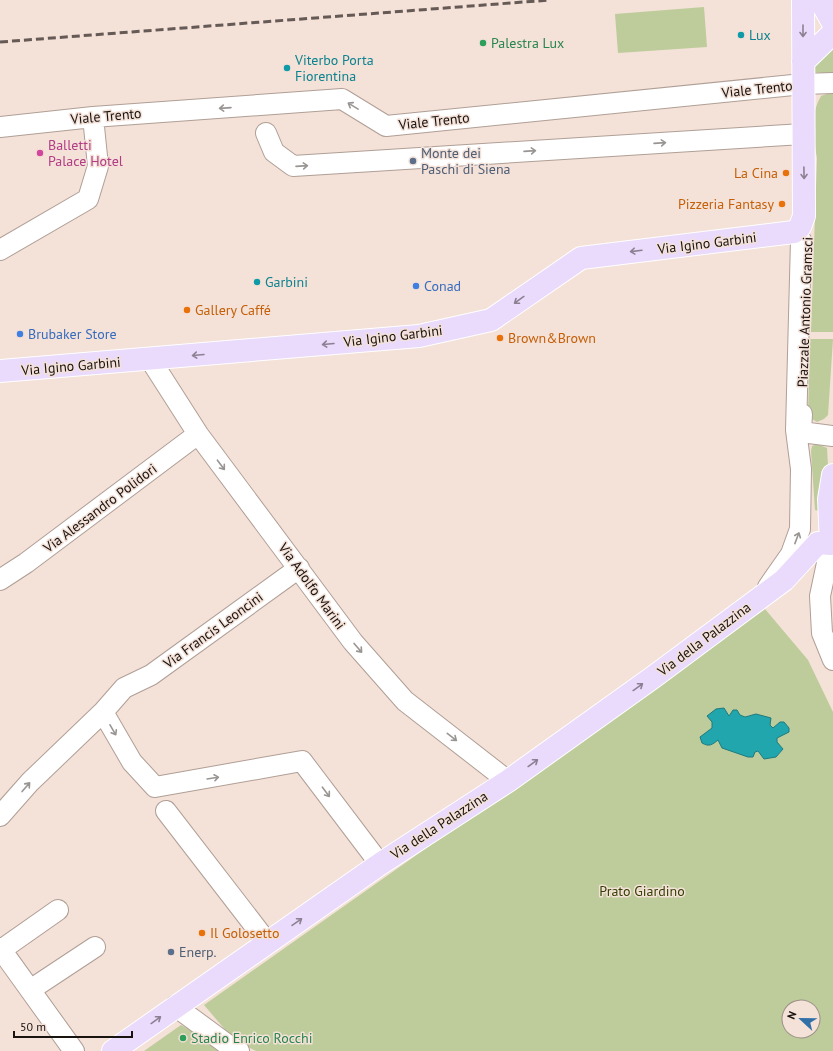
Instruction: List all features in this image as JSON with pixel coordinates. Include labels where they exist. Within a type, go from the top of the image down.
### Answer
[{"type":"main road","name":"Piazzale Antonio Gramsci","points":[[799,224],[804,123],[803,0]]},
{"type":"main road","points":[[820,0],[833,23]]},
{"type":"main road","points":[[826,0],[833,4]]},
{"type":"main road","points":[[804,62],[833,33]]},
{"type":"main road","name":"Via Igino Garbini","points":[[0,371],[419,336],[491,320],[581,258],[799,224]]},
{"type":"main road","points":[[832,544],[829,499],[833,475]]},
{"type":"main road","name":"Via della Palazzina","points":[[113,1051],[175,1006],[380,864],[508,781],[652,678],[784,580],[818,543],[832,544]]},
{"type":"street","points":[[803,84],[832,83]]},
{"type":"street","points":[[266,134],[274,152],[293,166],[804,123],[817,90],[832,83]]},
{"type":"street","name":"Viale Trento","points":[[0,127],[273,99],[342,100],[386,126],[803,84]]},
{"type":"street","points":[[0,250],[88,199],[98,166],[93,117]]},
{"type":"street","name":"Piazzale Antonio Gramsci","points":[[796,430],[801,240],[799,224]]},
{"type":"street","name":"Piazzale Antonio Gramsci","points":[[799,224],[809,241],[801,432],[833,436]]},
{"type":"street","name":"Via Adolfo Marini","points":[[150,359],[198,434],[353,642],[405,701],[508,781]]},
{"type":"street","name":"Via della Palazzina","points":[[762,595],[791,554],[800,529],[801,469],[796,430]]},
{"type":"street","name":"Via Alessandro Polidori","points":[[0,580],[26,563],[198,434]]},
{"type":"street","points":[[832,544],[820,596],[822,633],[833,660]]},
{"type":"street","name":"Via Francis Leoncini","points":[[103,712],[124,688],[151,675],[299,568]]},
{"type":"street","points":[[0,816],[30,782],[103,712],[132,762],[155,787],[302,761],[380,864]]},
{"type":"street","points":[[166,812],[268,942]]},
{"type":"street","points":[[58,910],[1,949],[74,1051]]},
{"type":"street","points":[[30,990],[95,947]]},
{"type":"street","points":[[175,1006],[228,1045],[239,1051]]},
{"type":"green space","points":[[704,7],[707,47],[618,53],[615,14]]},
{"type":"green space","points":[[833,48],[833,74],[813,72],[816,64]]},
{"type":"green space","points":[[833,93],[833,332],[811,332],[817,158],[813,126],[815,111],[821,96]]},
{"type":"green space","points":[[810,339],[833,339],[828,415],[824,419],[817,422],[812,419],[808,413]]},
{"type":"green space","points":[[817,444],[827,448],[828,466],[821,510],[819,511],[815,510],[811,451],[812,446]]},
{"type":"green space","name":"Prato Giardino","points":[[765,609],[808,660],[833,712],[833,1051],[256,1051],[234,1040],[204,1005]],"holes":[[[733,710],[737,710],[740,715],[745,717],[750,715],[770,718],[770,726],[777,737],[777,742],[783,749],[776,757],[718,740],[711,745],[702,743],[701,737],[712,728],[712,722],[729,716]]]},
{"type":"green space","name":"Stadio Enrico Rocchi","points":[[181,1025],[227,1051],[144,1051]]},
{"type":"water","points":[[724,708],[729,716],[733,710],[737,710],[740,715],[745,717],[756,714],[771,718],[770,725],[773,728],[780,722],[784,722],[789,728],[789,732],[777,738],[777,742],[783,749],[776,757],[764,759],[758,751],[755,752],[753,757],[748,757],[722,748],[718,740],[710,745],[702,743],[700,737],[712,728],[712,722],[707,716],[716,709]]},
{"type":"railway","points":[[0,42],[550,0]]},
{"type":"place","name":"Lux","points":[[741,35]]},
{"type":"place","name":"Palestra Lux","points":[[483,43]]},
{"type":"place","name":"Viterbo Porta Fiorentina","points":[[287,68]]},
{"type":"place","name":"Balletti Palace Hotel","points":[[40,153]]},
{"type":"place","name":"Monte dei Paschi di Siena","points":[[413,161]]},
{"type":"place","name":"La Cina","points":[[786,173]]},
{"type":"place","name":"Pizzeria Fantasy","points":[[782,204]]},
{"type":"place","name":"Garbini","points":[[257,282]]},
{"type":"place","name":"Conad","points":[[416,286]]},
{"type":"place","name":"Gallery Caffé","points":[[187,310]]},
{"type":"place","name":"Brubaker Store","points":[[20,334]]},
{"type":"place","name":"Brown&Brown","points":[[500,338]]},
{"type":"place","name":"Il Golosetto","points":[[202,933]]},
{"type":"place","name":"Enerp.","points":[[171,952]]},
{"type":"place","name":"Stadio Enrico Rocchi","points":[[183,1038]]}]
